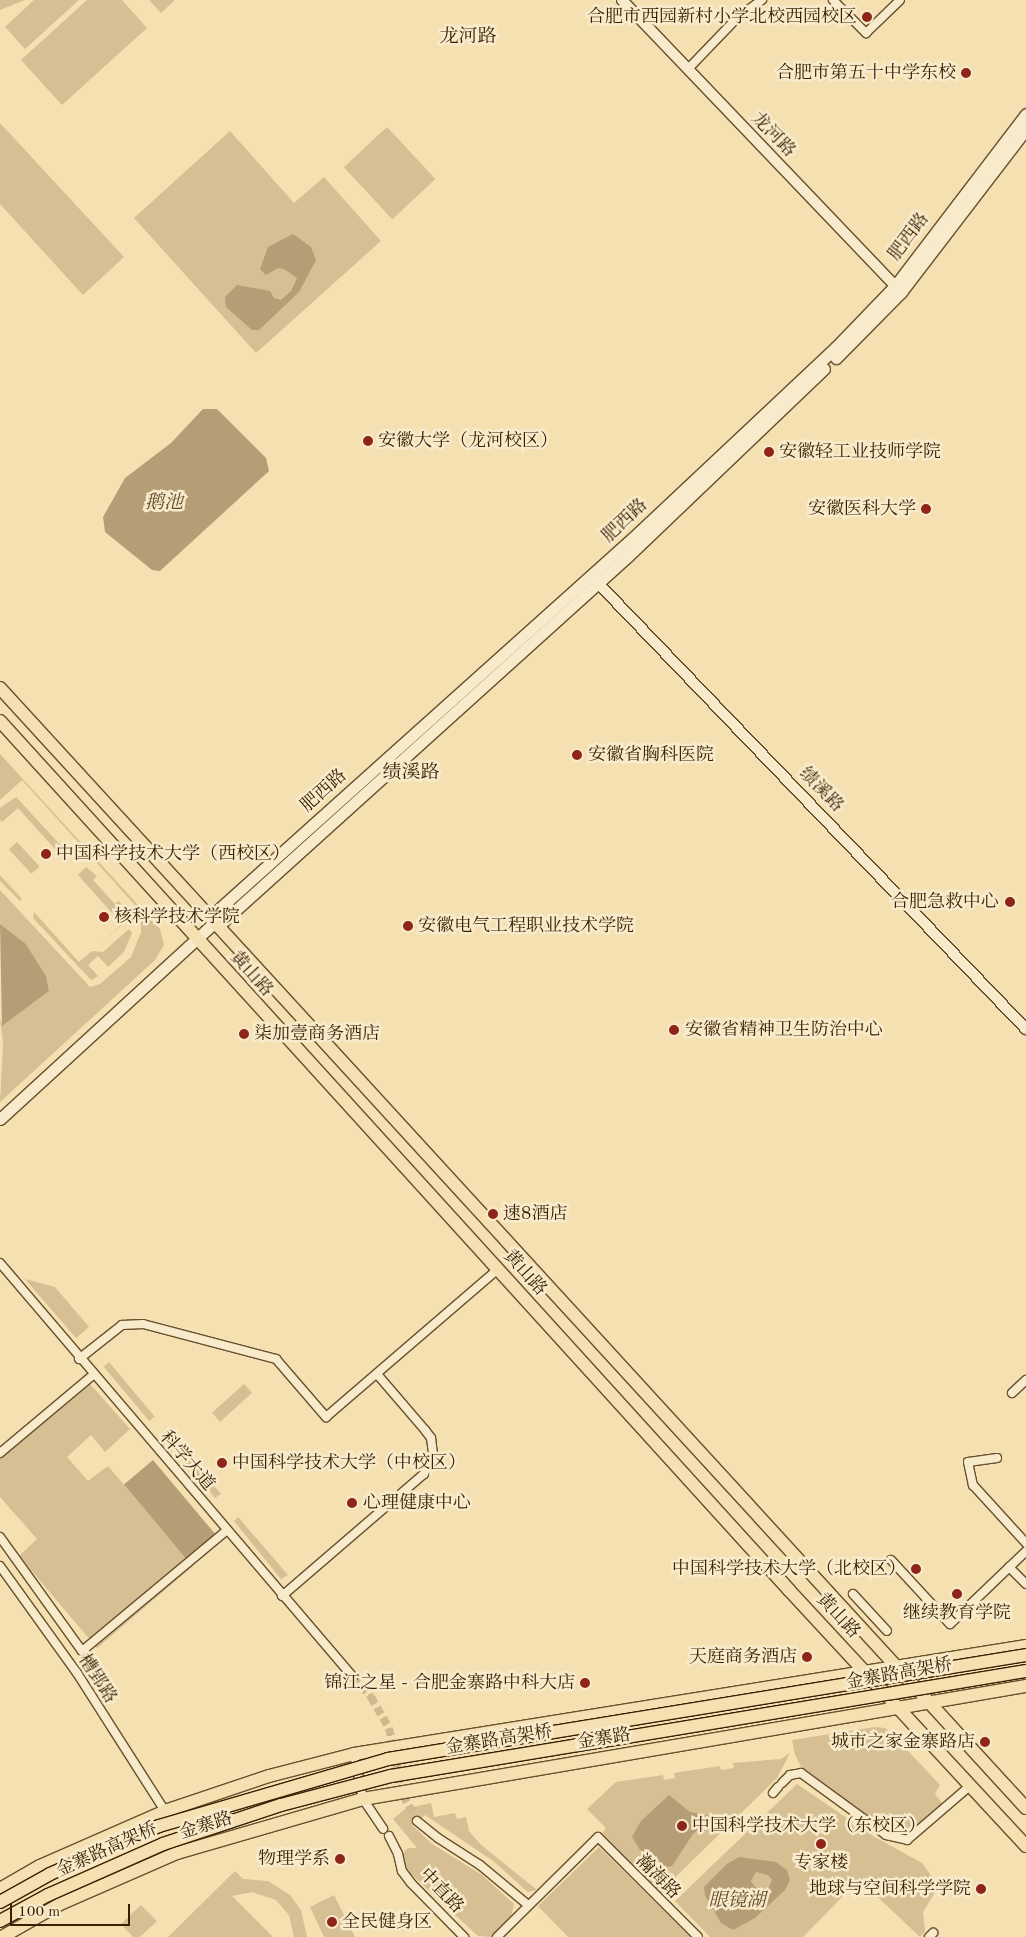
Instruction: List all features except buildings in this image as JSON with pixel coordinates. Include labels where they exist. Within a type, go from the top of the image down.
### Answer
[{"type":"main road","name":"肥西路","points":[[898,289],[1026,114]]},
{"type":"main road","name":"肥西路","points":[[0,1119],[214,922],[594,580],[838,356],[898,289],[1026,129]]},
{"type":"main road","name":"黄山路","points":[[0,688],[1026,1808]]},
{"type":"main road","name":"黄山路","points":[[0,721],[196,939],[1026,1846]]},
{"type":"main road","points":[[0,1889],[40,1866],[164,1811],[269,1776],[354,1754],[1026,1646]]},
{"type":"main road","name":"金寨路高架桥","points":[[0,1902],[50,1874],[159,1826],[388,1759],[1026,1655]]},
{"type":"main road","name":"金寨路高架桥","points":[[0,1921],[163,1844],[282,1805],[391,1776],[1026,1671]]},
{"type":"main road","name":"金寨路","points":[[2,1937],[60,1904],[177,1853],[363,1799],[900,1708],[929,1701],[1026,1686]]},
{"type":"street","name":"龙河路","points":[[622,0],[898,289]]},
{"type":"street","points":[[688,69],[737,18],[762,0]]},
{"type":"street","points":[[833,0],[866,33],[900,0]]},
{"type":"street","name":"绩溪路","points":[[594,580],[1026,1029]]},
{"type":"street","name":"科学大道","points":[[0,1264],[93,1376],[353,1677]]},
{"type":"street","points":[[79,1359],[122,1325],[143,1324],[276,1359],[326,1418],[498,1269]]},
{"type":"street","points":[[282,1596],[424,1474],[433,1454],[431,1438],[377,1374]]},
{"type":"street","points":[[0,1453],[93,1376]]},
{"type":"street","points":[[1012,1393],[1026,1380]]},
{"type":"street","points":[[997,1458],[968,1462],[973,1485],[1026,1543]]},
{"type":"street","points":[[0,1538],[82,1651],[226,1531]]},
{"type":"street","points":[[891,1560],[950,1624],[1026,1551]]},
{"type":"street","name":"槽郢路","points":[[0,1566],[77,1674],[164,1811]]},
{"type":"street","points":[[1010,1567],[1026,1584]]},
{"type":"street","points":[[853,1594],[886,1631]]},
{"type":"street","points":[[354,1754],[363,1799],[383,1830]]},
{"type":"street","points":[[778,1788],[790,1775],[801,1773],[886,1835],[908,1840],[971,1785]]},
{"type":"street","points":[[417,1821],[438,1838],[480,1864],[528,1906],[497,1937]]},
{"type":"street","name":"中直路","points":[[389,1836],[398,1854],[402,1871],[411,1883],[464,1937]]},
{"type":"street","name":"瀚海路","points":[[528,1906],[598,1837],[698,1937]]},
{"type":"shaded area","points":[[0,0],[25,0],[0,10]]},
{"type":"shaded area","points":[[34,0],[79,0],[25,49],[5,27]]},
{"type":"shaded area","points":[[87,0],[122,0],[147,28],[62,105],[21,60]]},
{"type":"shaded area","points":[[149,0],[175,0],[161,13]]},
{"type":"shaded area","points":[[0,123],[124,257],[83,295],[0,204]]},
{"type":"shaded area","points":[[387,127],[435,179],[392,219],[344,167]]},
{"type":"shaded area","points":[[230,131],[294,203],[324,177],[381,241],[256,353],[134,218]]},
{"type":"shaded area","points":[[0,754],[160,929],[164,945],[155,960],[0,1102],[3,1043],[0,1019],[3,1025],[49,991],[46,976],[26,944],[0,924],[0,890],[90,987],[100,984],[131,957],[141,932],[141,919],[135,905],[22,780],[0,800]]},
{"type":"shaded area","points":[[16,797],[66,851],[62,857],[18,808],[2,822],[0,820],[0,808]]},
{"type":"shaded area","points":[[17,842],[40,866],[31,874],[9,850]]},
{"type":"shaded area","points":[[86,867],[97,876],[93,880],[115,904],[119,901],[130,914],[130,918],[101,943],[122,924],[78,875]]},
{"type":"shaded area","points":[[0,875],[22,899],[20,901],[0,881]]},
{"type":"shaded area","points":[[34,912],[79,962],[92,951],[103,952],[129,929],[132,933],[124,952],[108,967],[98,956],[88,965],[98,976],[91,980],[33,918]]},
{"type":"shaded area","points":[[25,1279],[55,1287],[89,1327],[76,1338]]},
{"type":"shaded area","points":[[109,1362],[155,1416],[149,1421],[104,1366]]},
{"type":"shaded area","points":[[90,1384],[130,1429],[105,1452],[91,1435],[67,1457],[88,1481],[108,1466],[193,1566],[97,1648],[19,1556],[37,1539],[0,1497],[0,1455]]},
{"type":"shaded area","points":[[244,1384],[252,1393],[220,1422],[212,1413]]},
{"type":"shaded area","points":[[175,1442],[221,1494],[215,1498],[170,1445]]},
{"type":"shaded area","points":[[238,1517],[288,1575],[281,1579],[234,1521]]},
{"type":"shaded area","points":[[875,1727],[885,1728],[894,1736],[940,1785],[935,1794],[942,1803],[920,1823],[897,1832],[888,1832],[804,1772],[795,1755],[792,1740]]},
{"type":"shaded area","points":[[790,1753],[777,1778],[660,1892],[602,1833],[606,1828],[587,1809],[616,1782],[663,1775],[664,1780],[675,1778],[674,1773],[720,1766],[721,1770],[734,1768],[733,1763],[781,1759]]},
{"type":"shaded area","points":[[797,1784],[873,1836],[922,1863],[939,1886],[923,1912],[925,1931],[920,1937],[864,1884],[854,1885],[803,1937],[710,1937],[675,1901]]},
{"type":"shaded area","points":[[431,1803],[434,1817],[455,1813],[457,1819],[466,1817],[469,1831],[480,1844],[537,1890],[528,1892],[493,1861],[425,1815],[412,1825],[432,1844],[482,1875],[514,1904],[511,1916],[492,1937],[478,1936],[411,1874],[403,1862],[403,1853],[408,1848],[417,1848],[393,1819],[405,1809]]},
{"type":"shaded area","points":[[599,1847],[690,1937],[568,1937],[538,1906]]},
{"type":"shaded area","points":[[235,1871],[243,1879],[268,1881],[290,1895],[301,1910],[307,1937],[294,1937],[289,1915],[276,1900],[252,1892],[232,1896],[273,1937],[168,1937]]},
{"type":"shaded area","name":"全民健身区","points":[[334,1895],[355,1937],[324,1937],[310,1907]]},
{"type":"shaded area","points":[[141,1905],[157,1921],[140,1937],[133,1937],[121,1924]]},
{"type":"water","points":[[293,234],[311,247],[316,260],[299,292],[259,330],[252,330],[226,307],[225,297],[237,285],[270,291],[274,298],[281,300],[291,291],[297,278],[284,269],[278,268],[266,275],[260,269],[268,247]]},
{"type":"water","name":"鹅池","points":[[203,409],[217,409],[266,458],[269,471],[160,571],[152,570],[105,532],[103,517],[125,478],[171,443]]},
{"type":"water","points":[[0,924],[26,944],[46,976],[49,991],[2,1026]]},
{"type":"water","points":[[153,1460],[215,1534],[186,1559],[124,1484]]},
{"type":"water","name":"眼镜湖","points":[[669,1795],[690,1812],[708,1815],[709,1819],[693,1834],[672,1866],[667,1867],[640,1850],[632,1837],[641,1821]]},
{"type":"water","name":"眼镜湖","points":[[739,1857],[776,1862],[787,1870],[790,1880],[785,1890],[755,1918],[733,1930],[721,1923],[705,1895],[704,1887],[727,1864]],"holes":[[[756,1872],[768,1875],[772,1880],[768,1889],[755,1887],[751,1881]]]},
{"type":"tunnel","points":[[353,1677],[371,1697],[389,1728],[403,1795],[417,1821]]},
{"type":"place","name":"合肥市西园新村小学北校西园校区","points":[[867,17]]},
{"type":"place","name":"合肥市第五十中学东校","points":[[966,73]]},
{"type":"place","name":"安徽大学（龙河校区）","points":[[368,441]]},
{"type":"place","name":"安徽轻工业技师学院","points":[[769,452]]},
{"type":"place","name":"安徽医科大学","points":[[926,509]]},
{"type":"place","name":"安徽省胸科医院","points":[[577,755]]},
{"type":"place","name":"中国科学技术大学（西校区）","points":[[46,854]]},
{"type":"place","name":"合肥急救中心","points":[[1010,902]]},
{"type":"place","name":"核科学技术学院","points":[[104,917]]},
{"type":"place","name":"安徽电气工程职业技术学院","points":[[408,926]]},
{"type":"place","name":"安徽省精神卫生防治中心","points":[[674,1030]]},
{"type":"place","name":"柒加壹商务酒店","points":[[244,1034]]},
{"type":"place","name":"速8酒店","points":[[493,1214]]},
{"type":"place","name":"中国科学技术大学（中校区）","points":[[222,1463]]},
{"type":"place","name":"心理健康中心","points":[[352,1503]]},
{"type":"place","name":"中国科学技术大学（北校区）","points":[[916,1569]]},
{"type":"place","name":"继续教育学院","points":[[957,1594]]},
{"type":"place","name":"天庭商务酒店","points":[[807,1657]]},
{"type":"place","name":"锦江之星 - 合肥金寨路中科大店","points":[[585,1683]]},
{"type":"place","name":"城市之家金寨路店","points":[[985,1742]]},
{"type":"place","name":"中国科学技术大学（东校区）","points":[[682,1826]]},
{"type":"place","name":"专家楼","points":[[821,1844]]},
{"type":"place","name":"物理学系","points":[[340,1859]]},
{"type":"place","name":"地球与空间科学学院","points":[[981,1889]]},
{"type":"place","name":"全民健身区","points":[[332,1922]]},
{"type":"district","name":"龙河路","points":[[468,38]]},
{"type":"district","name":"绩溪路","points":[[411,774]]}]
